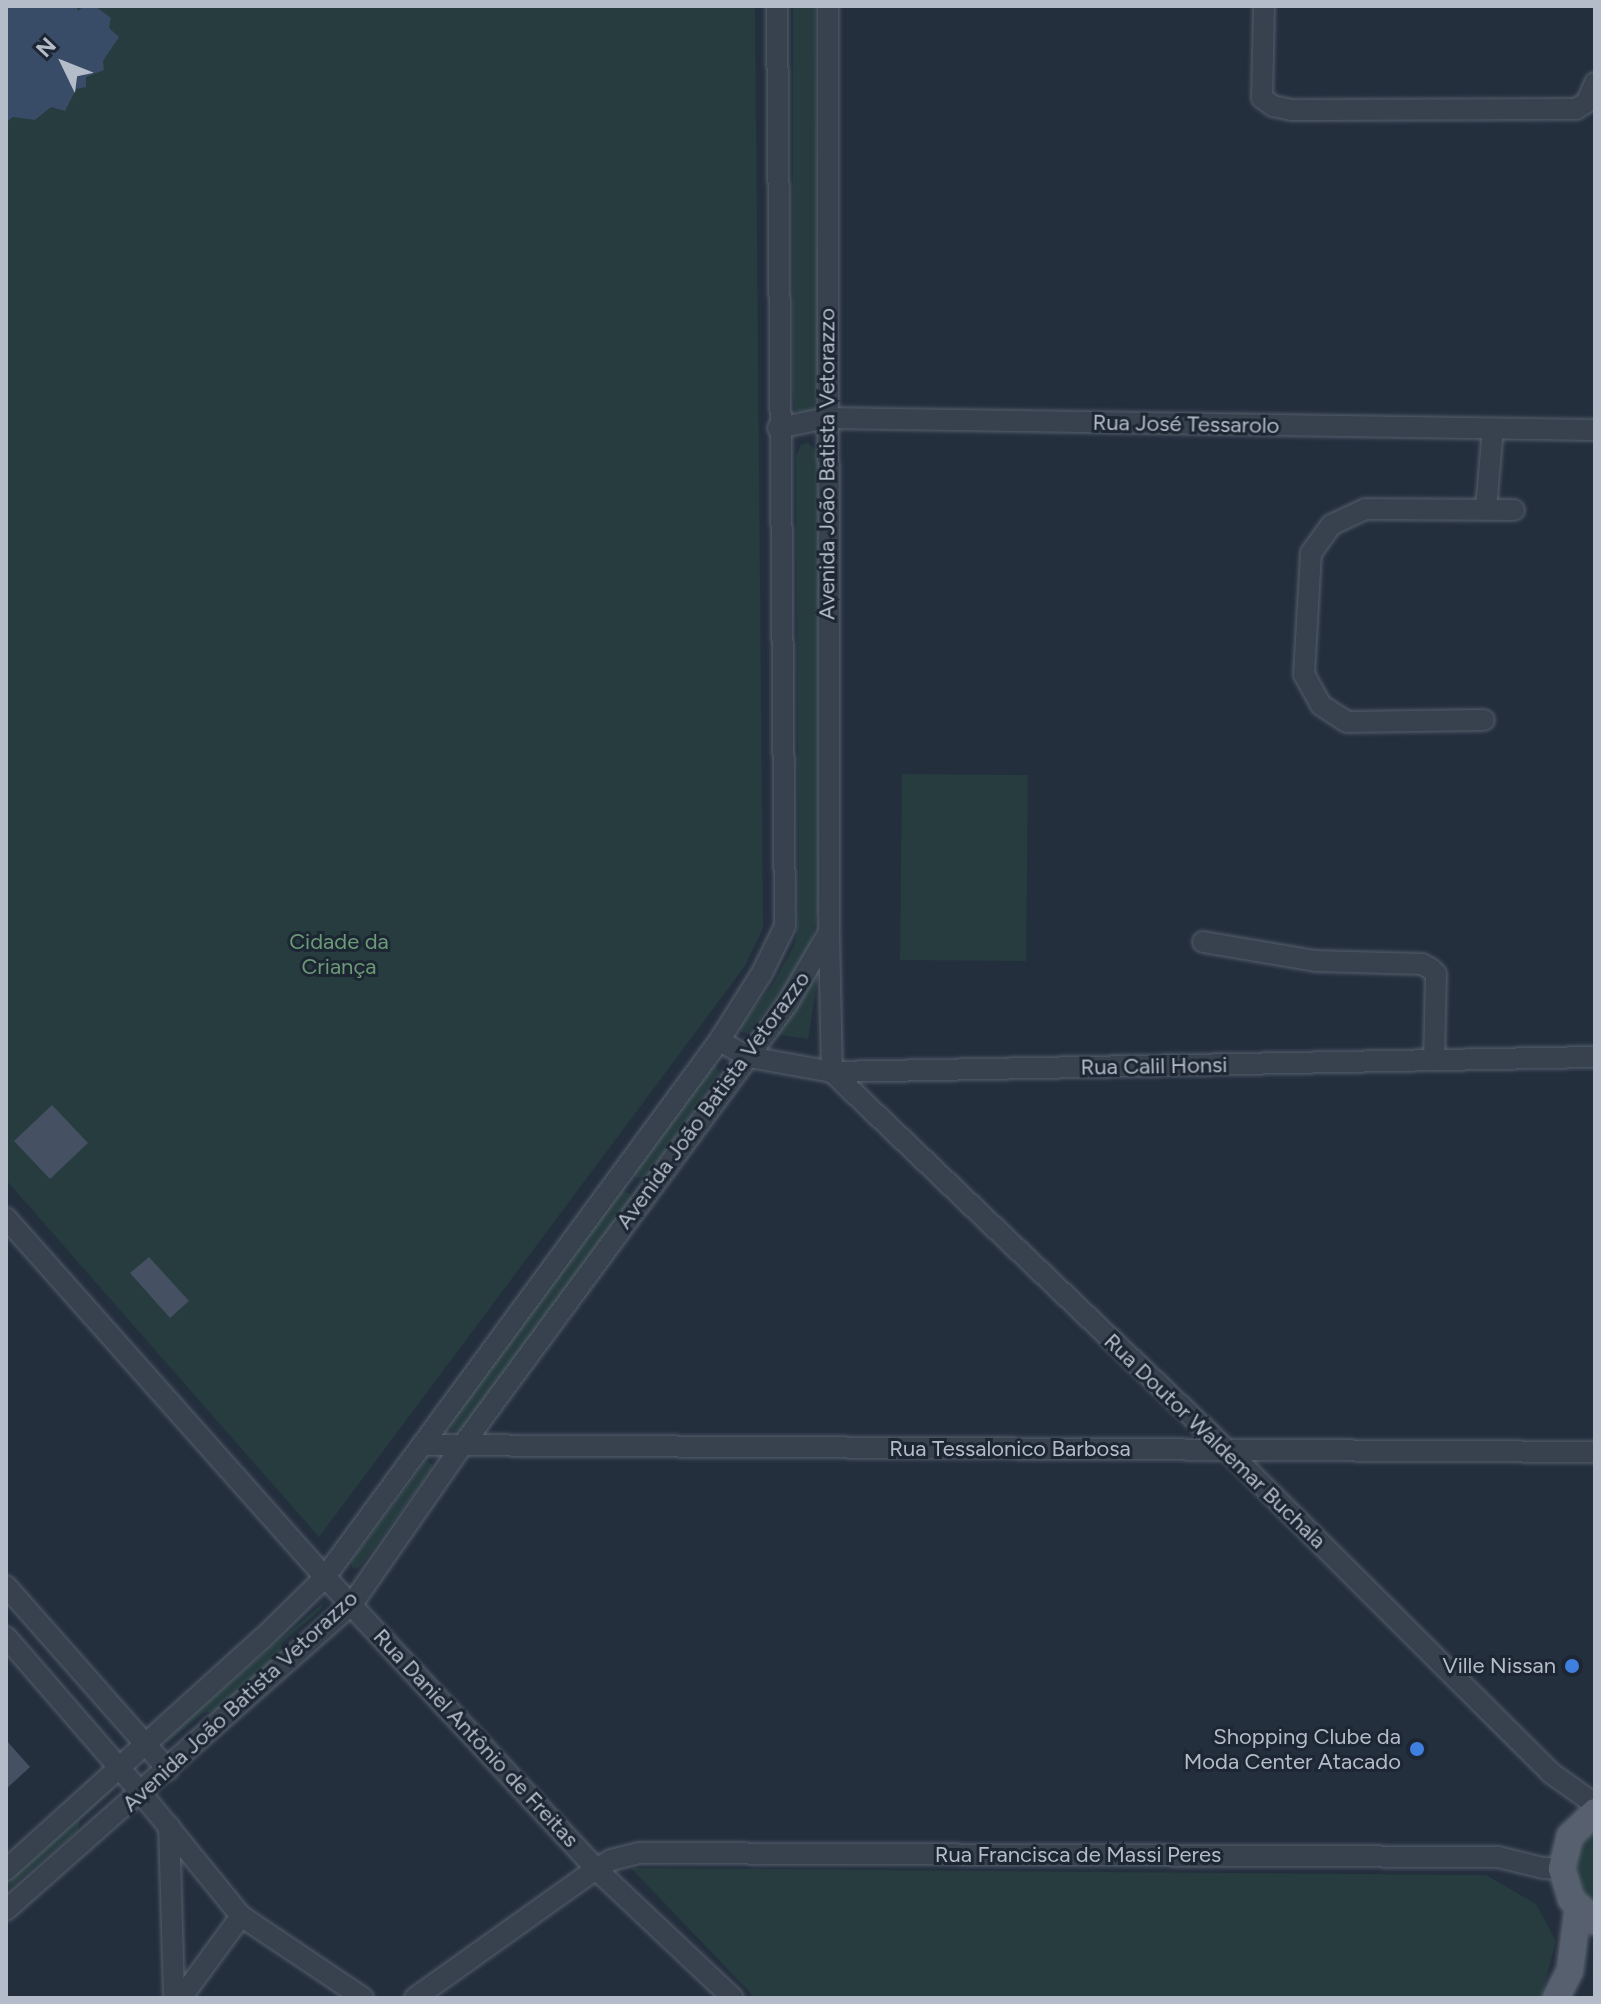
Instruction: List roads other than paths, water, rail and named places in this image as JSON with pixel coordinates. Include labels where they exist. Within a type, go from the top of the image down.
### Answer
[{"type":"main road","points":[[1595,1812],[1570,1836],[1562,1869],[1566,1890],[1586,1914],[1595,1940]]},
{"type":"main road","points":[[1556,1998],[1570,1970],[1586,1914]]},
{"type":"street","name":"Avenida João Batista Vetorazzo","points":[[6,1870],[325,1577],[719,1041],[762,973],[785,926],[778,428],[777,6]]},
{"type":"street","name":"Avenida João Batista Vetorazzo","points":[[6,1910],[168,1770],[352,1604],[462,1446],[787,1004],[829,932],[828,6]]},
{"type":"street","points":[[1264,6],[1262,98],[1273,106],[1292,110],[1576,109],[1587,102],[1595,83]]},
{"type":"street","name":"Rua José Tessarolo","points":[[778,428],[827,418],[1595,430]]},
{"type":"street","points":[[1486,509],[1493,428]]},
{"type":"street","points":[[1484,720],[1347,722],[1321,705],[1304,674],[1311,553],[1331,525],[1365,509],[1514,510]]},
{"type":"street","points":[[829,932],[832,1072]]},
{"type":"street","points":[[1203,942],[1315,961],[1422,964],[1436,974],[1434,1060]]},
{"type":"street","name":"Rua Calil Honsi","points":[[719,1041],[749,1057],[832,1072],[1595,1057]]},
{"type":"street","name":"Rua Doutor Waldemar Buchala","points":[[832,1072],[1228,1451],[1551,1773],[1589,1800],[1595,1812]]},
{"type":"street","points":[[618,1176],[646,1196]]},
{"type":"street","name":"Rua Daniel Antônio de Freitas","points":[[6,1218],[325,1577],[596,1869],[733,1998]]},
{"type":"street","name":"Rua Tessalonico Barbosa","points":[[425,1445],[1595,1452]]},
{"type":"street","points":[[6,1586],[168,1770]]},
{"type":"street","points":[[6,1637],[120,1767],[241,1916],[363,1998]]},
{"type":"street","points":[[169,1826],[174,1998]]},
{"type":"street","name":"Rua Francisca de Massi Peres","points":[[415,1998],[596,1869],[611,1860],[639,1853],[1498,1857],[1543,1868],[1562,1869]]},
{"type":"street","points":[[181,1998],[241,1916]]},
{"type":"water","points":[[6,6],[76,6],[78,11],[84,6],[95,6],[111,18],[109,28],[119,37],[103,61],[104,70],[86,77],[86,87],[76,89],[65,111],[51,107],[35,120],[13,117],[6,122]]},
{"type":"place","name":"Ville Nissan","points":[[1572,1666]]},
{"type":"place","name":"Shopping Clube da Moda Center Atacado","points":[[1417,1749]]},
{"type":"park label","name":"Cidade da Criança","points":[[339,954]]}]
